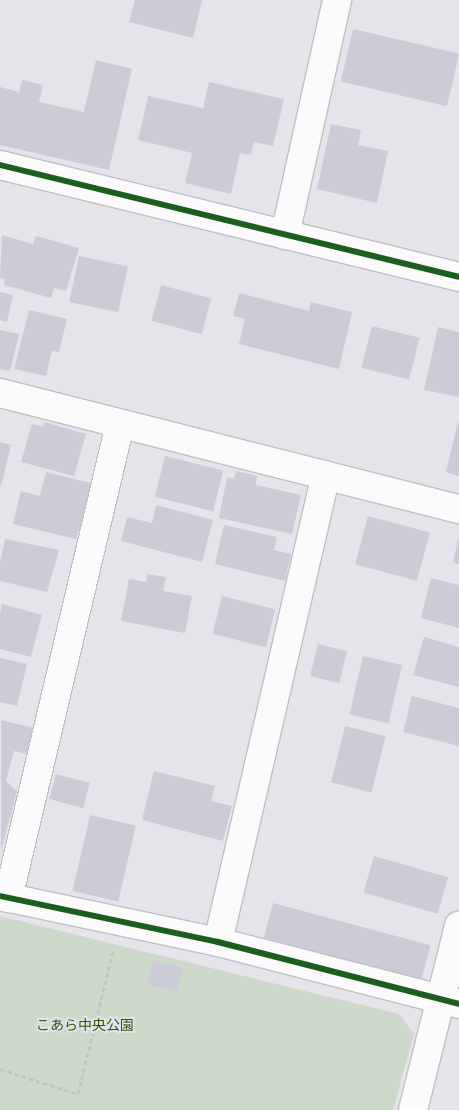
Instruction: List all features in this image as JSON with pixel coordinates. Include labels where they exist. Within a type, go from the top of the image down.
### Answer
[{"type":"street","points":[[285,235],[337,0]]},
{"type":"street","points":[[0,165],[459,277]]},
{"type":"street","points":[[0,393],[459,509]]},
{"type":"street","points":[[120,424],[4,897],[218,942],[450,1002]]},
{"type":"street","points":[[218,942],[326,475]]},
{"type":"street","points":[[414,1110],[450,1002],[459,926]]},
{"type":"path","points":[[0,1069],[78,1094],[120,921]]},
{"type":"green space","name":"こあら中央公園","points":[[0,916],[399,1014],[414,1034],[393,1110],[0,1110]]},
{"type":"building","points":[[135,0],[202,0],[193,38],[129,22]]},
{"type":"building","points":[[353,29],[459,53],[447,106],[341,82]]},
{"type":"building","points":[[96,60],[132,69],[109,170],[0,145],[0,87],[19,92],[22,80],[43,85],[39,102],[84,112]]},
{"type":"building","points":[[209,82],[284,99],[273,146],[254,142],[251,155],[240,153],[231,194],[185,183],[192,153],[138,140],[148,96],[203,108]]},
{"type":"building","points":[[331,124],[361,130],[358,145],[388,151],[377,203],[317,189]]},
{"type":"building","points":[[2,235],[33,244],[36,236],[79,248],[66,291],[54,288],[51,298],[4,285],[5,279],[0,278]]},
{"type":"building","points":[[79,256],[128,266],[118,312],[69,302]]},
{"type":"building","points":[[161,285],[211,298],[202,334],[151,321]]},
{"type":"building","points":[[0,292],[13,295],[7,322],[0,320]]},
{"type":"building","points":[[239,293],[309,311],[311,302],[352,312],[339,369],[239,344],[245,319],[233,316]]},
{"type":"building","points":[[29,310],[67,319],[59,352],[52,351],[46,376],[14,369]]},
{"type":"building","points":[[372,326],[420,338],[409,380],[362,368]]},
{"type":"building","points":[[438,327],[459,332],[459,397],[424,390]]},
{"type":"building","points":[[0,330],[19,334],[10,371],[0,369]]},
{"type":"building","points":[[44,422],[86,434],[74,476],[21,462],[32,424],[43,427]]},
{"type":"building","points":[[459,422],[459,476],[446,472]]},
{"type":"building","points":[[0,442],[11,445],[1,486],[0,486]]},
{"type":"building","points":[[165,456],[223,471],[213,511],[155,497]]},
{"type":"building","points":[[236,471],[257,476],[256,485],[301,495],[292,534],[219,518],[227,477],[234,479]]},
{"type":"building","points":[[46,472],[99,485],[88,532],[79,529],[76,539],[13,524],[21,491],[40,496]]},
{"type":"building","points":[[156,505],[213,520],[202,562],[121,541],[127,517],[152,523]]},
{"type":"building","points":[[368,516],[430,533],[417,581],[355,564]]},
{"type":"building","points":[[224,525],[277,537],[274,550],[291,554],[285,581],[215,564]]},
{"type":"building","points":[[5,539],[59,550],[47,592],[0,581],[0,562]]},
{"type":"building","points":[[459,539],[459,564],[453,563]]},
{"type":"building","points":[[147,574],[166,577],[163,591],[192,596],[185,633],[121,621],[129,579],[146,582]]},
{"type":"building","points":[[431,578],[459,585],[459,628],[421,618]]},
{"type":"building","points":[[222,596],[275,609],[266,647],[213,634]]},
{"type":"building","points":[[2,604],[42,615],[31,657],[0,649],[0,614]]},
{"type":"building","points":[[424,637],[459,647],[459,687],[413,675]]},
{"type":"building","points":[[318,644],[347,651],[339,683],[310,676]]},
{"type":"building","points":[[363,656],[402,665],[388,723],[350,714]]},
{"type":"building","points":[[0,658],[27,664],[17,706],[0,702]]},
{"type":"building","points":[[412,696],[459,708],[459,746],[403,732]]},
{"type":"building","points":[[1,720],[34,728],[27,754],[14,751],[6,781],[17,791],[1,851]]},
{"type":"building","points":[[345,726],[386,736],[372,792],[331,782]]},
{"type":"building","points":[[154,771],[215,786],[211,801],[232,806],[223,841],[142,820]]},
{"type":"building","points":[[56,774],[90,783],[83,808],[49,799]]},
{"type":"building","points":[[90,815],[136,826],[118,902],[72,891]]},
{"type":"building","points":[[374,856],[448,877],[438,914],[364,893]]},
{"type":"building","points":[[273,903],[430,945],[421,980],[264,938]]},
{"type":"building","points":[[153,960],[183,968],[176,992],[147,984]]},
{"type":"cycle path","points":[[0,165],[459,277]]},
{"type":"cycle path","points":[[0,896],[218,942],[459,1004]]}]
